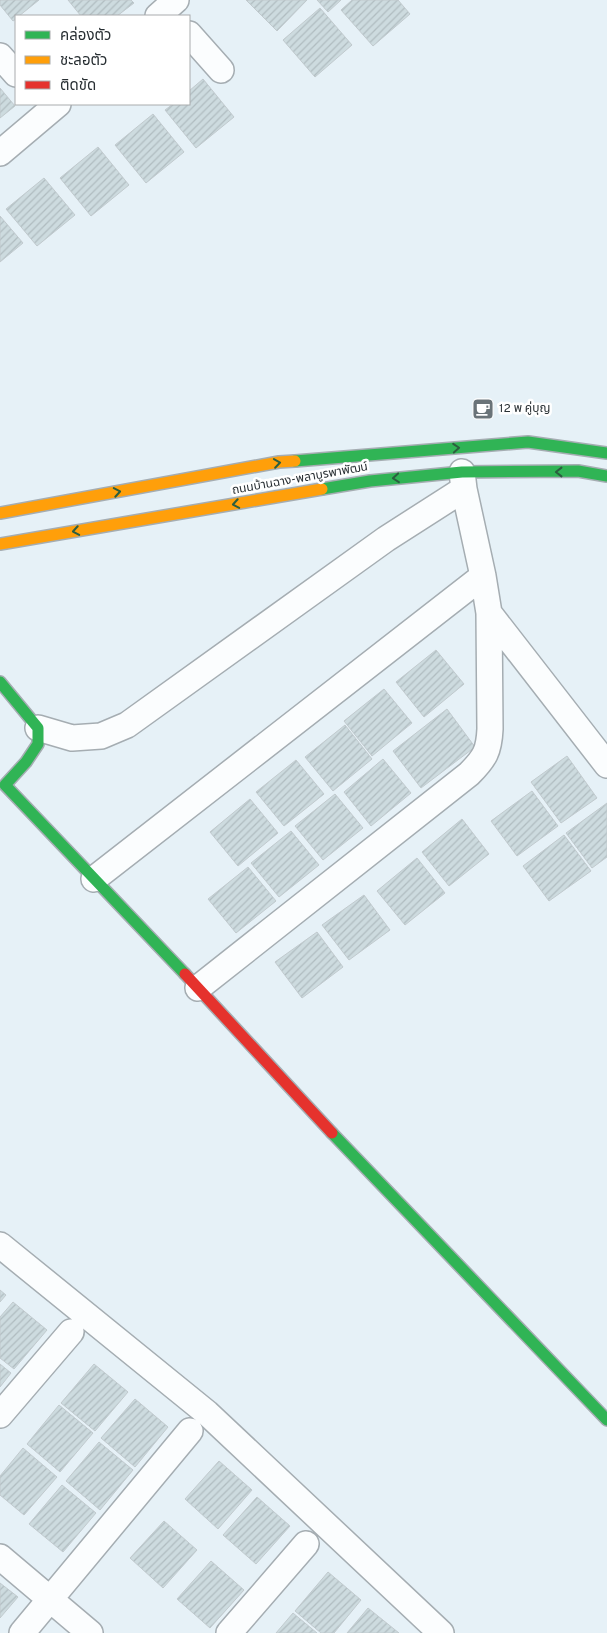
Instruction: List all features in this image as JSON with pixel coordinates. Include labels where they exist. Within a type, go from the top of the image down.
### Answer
[{"type":"street","points":[[190,35],[221,70]]},
{"type":"street","points":[[0,56],[15,73]]},
{"type":"street","points":[[0,153],[50,106]]},
{"type":"street","name":"ถนนบ้านฉาง-พลาบูรพาพัฒน์","points":[[0,513],[279,462],[528,442],[607,453]]},
{"type":"street","name":"ถนนบ้านฉาง-พลาบูรพาพัฒน์","points":[[0,544],[370,480],[463,481],[578,471],[607,476]]},
{"type":"street","points":[[0,682],[38,728],[72,738],[101,736],[127,725],[386,539],[463,481],[489,613],[490,729],[489,746],[483,760],[469,774],[198,988]]},
{"type":"street","points":[[94,879],[483,576]]},
{"type":"street","points":[[489,613],[607,765]]},
{"type":"street","points":[[38,728],[38,744],[26,762],[3,787],[94,879],[198,988],[311,1112],[607,1420]]},
{"type":"street","points":[[0,1245],[207,1413],[441,1633]]},
{"type":"street","points":[[0,1415],[71,1332]]},
{"type":"street","points":[[22,1633],[52,1600],[190,1431]]},
{"type":"street","points":[[228,1633],[306,1544]]},
{"type":"street","points":[[0,1557],[90,1633]]},
{"type":"building","points":[[0,0],[39,0],[20,15],[15,15],[13,21],[0,5]]},
{"type":"building","points":[[68,0],[131,0],[134,3],[118,15],[80,15]]},
{"type":"building","points":[[246,0],[307,0],[277,31]]},
{"type":"building","points":[[317,0],[341,0],[328,12]]},
{"type":"building","points":[[352,0],[398,0],[410,14],[373,46],[341,10]]},
{"type":"building","points":[[320,8],[352,45],[315,77],[283,40]]},
{"type":"building","points":[[203,79],[234,117],[196,148],[165,110],[172,105],[190,105],[190,90]]},
{"type":"building","points":[[0,88],[15,106],[0,118]]},
{"type":"building","points":[[153,114],[184,152],[146,183],[115,145]]},
{"type":"building","points":[[98,147],[129,185],[91,216],[60,178]]},
{"type":"building","points":[[44,178],[75,215],[37,246],[6,209]]},
{"type":"building","points":[[0,216],[23,243],[0,262]]},
{"type":"building","points":[[436,650],[464,684],[424,717],[396,682]]},
{"type":"building","points":[[384,689],[412,723],[372,756],[344,721]]},
{"type":"building","points":[[447,709],[475,747],[421,788],[393,751]]},
{"type":"building","points":[[345,725],[372,759],[333,791],[305,757]]},
{"type":"building","points":[[567,756],[597,798],[561,823],[531,782]]},
{"type":"building","points":[[383,759],[411,793],[371,826],[344,792]]},
{"type":"building","points":[[296,760],[324,794],[284,826],[256,792]]},
{"type":"building","points":[[532,791],[558,826],[517,856],[491,821]]},
{"type":"building","points":[[335,794],[363,828],[323,860],[295,826]]},
{"type":"building","points":[[250,799],[278,833],[238,866],[210,832]]},
{"type":"building","points":[[607,803],[607,857],[592,868],[566,833]]},
{"type":"building","points":[[462,819],[489,854],[449,886],[422,852]]},
{"type":"building","points":[[291,831],[319,865],[279,897],[251,863]]},
{"type":"building","points":[[564,835],[591,871],[549,901],[523,866]]},
{"type":"building","points":[[417,858],[445,893],[405,925],[377,891]]},
{"type":"building","points":[[248,867],[276,901],[236,933],[208,899]]},
{"type":"building","points":[[364,895],[390,930],[349,960],[322,925]]},
{"type":"building","points":[[317,932],[343,967],[302,998],[275,962]]},
{"type":"building","points":[[0,1290],[6,1295],[0,1302]]},
{"type":"building","points":[[13,1302],[47,1330],[14,1369],[0,1358],[0,1317]]},
{"type":"building","points":[[0,1364],[11,1373],[0,1387]]},
{"type":"building","points":[[94,1364],[128,1392],[95,1431],[61,1403]]},
{"type":"building","points":[[135,1399],[168,1427],[135,1467],[101,1438]]},
{"type":"building","points":[[59,1405],[93,1433],[60,1472],[27,1444]]},
{"type":"building","points":[[99,1442],[133,1470],[100,1510],[66,1481]]},
{"type":"building","points":[[23,1448],[57,1477],[24,1515],[0,1495],[0,1476]]},
{"type":"building","points":[[219,1461],[252,1490],[218,1529],[185,1499]]},
{"type":"building","points":[[62,1485],[96,1513],[63,1552],[29,1524]]},
{"type":"building","points":[[257,1497],[290,1526],[256,1564],[223,1535]]},
{"type":"building","points":[[164,1521],[197,1550],[163,1588],[130,1558]]},
{"type":"building","points":[[211,1561],[244,1590],[210,1628],[177,1599]]},
{"type":"building","points":[[328,1572],[361,1600],[334,1633],[321,1633],[295,1611]]},
{"type":"building","points":[[0,1583],[18,1597],[0,1618]]},
{"type":"building","points":[[368,1608],[399,1633],[347,1633]]},
{"type":"building","points":[[293,1613],[317,1633],[276,1633]]},
{"type":"traffic: fast","points":[[295,461],[528,442],[607,453]]},
{"type":"traffic: fast","points":[[322,489],[370,481],[462,472],[578,471],[607,476]]},
{"type":"traffic: fast","points":[[0,682],[38,728],[38,744],[26,762],[5,785],[185,974]]},
{"type":"traffic: fast","points":[[332,1133],[607,1420]]},
{"type":"traffic: slow","points":[[0,513],[279,462],[295,461]]},
{"type":"traffic: slow","points":[[0,544],[322,489]]},
{"type":"traffic: jam","points":[[185,974],[332,1133]]},
{"type":"place","name":"12 พ คู่บุญ","points":[[483,409]]}]
